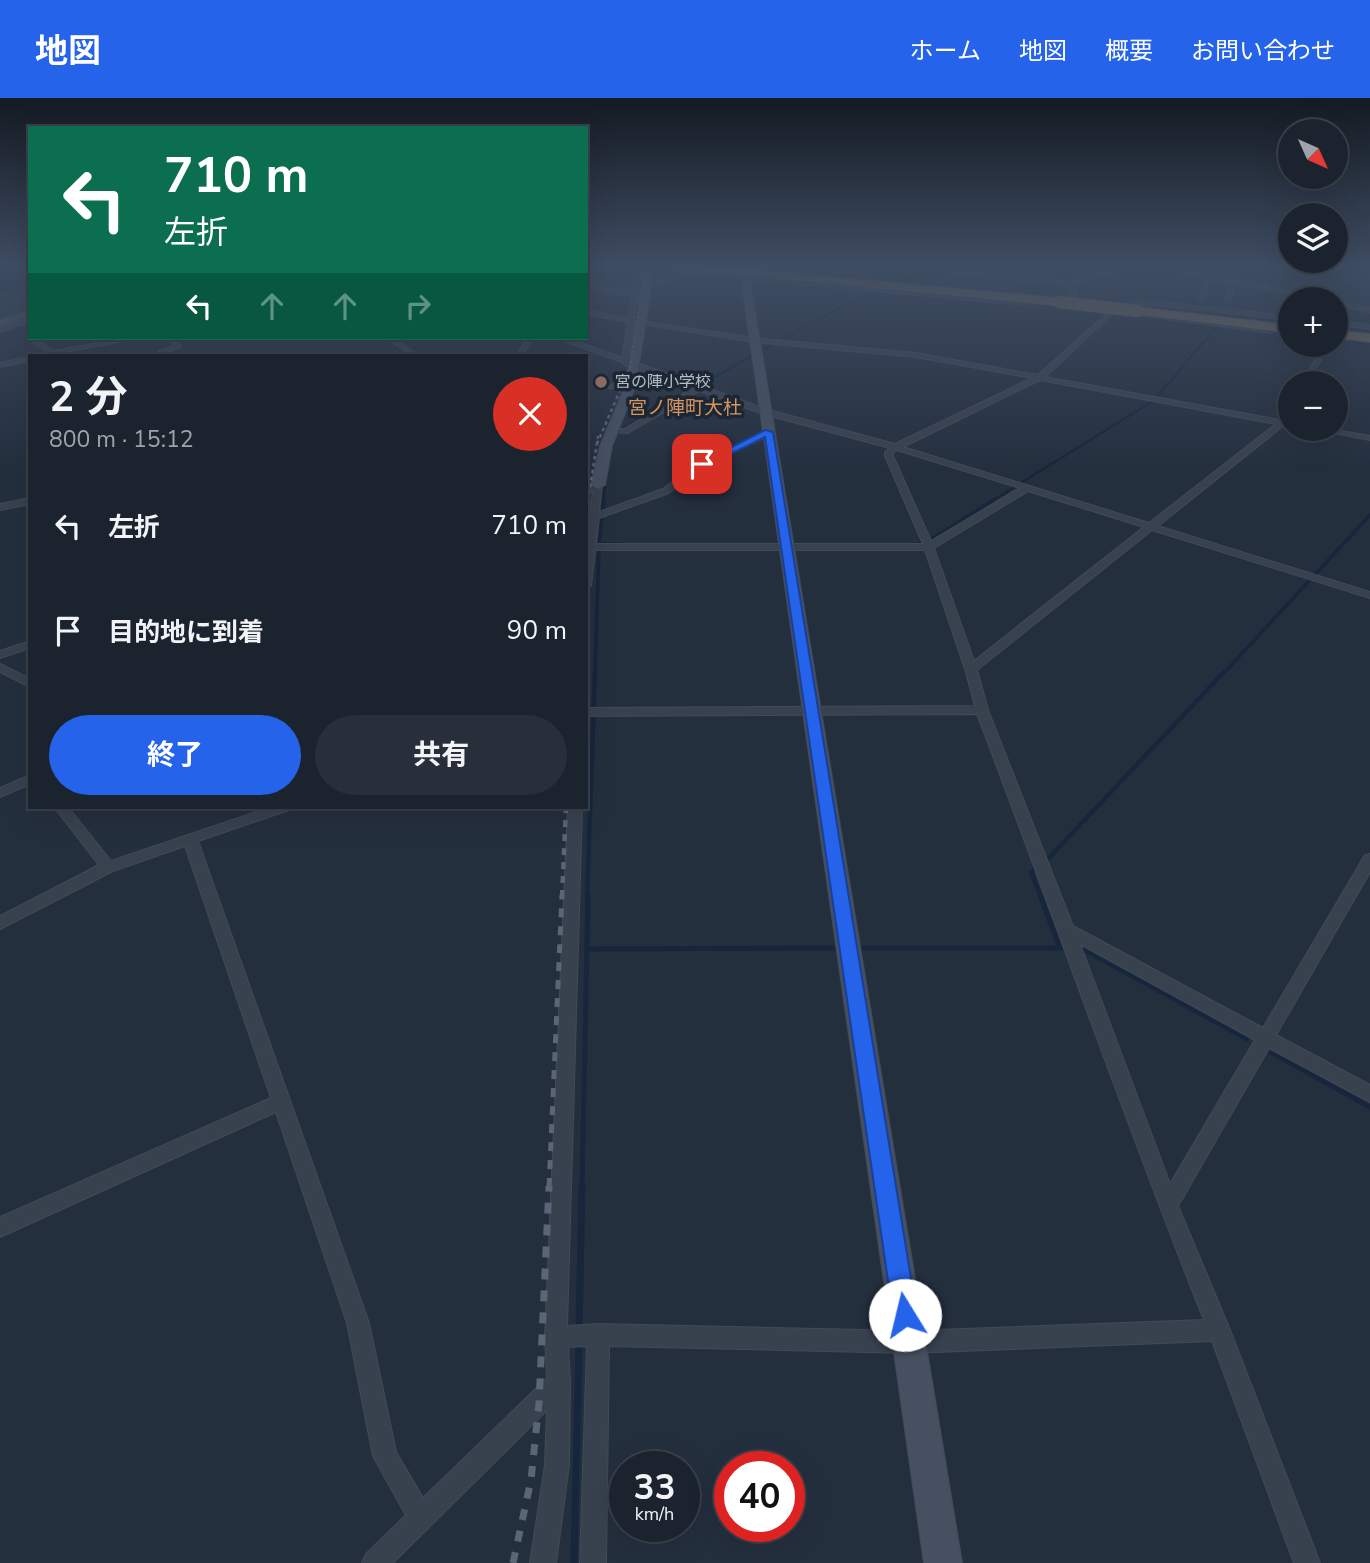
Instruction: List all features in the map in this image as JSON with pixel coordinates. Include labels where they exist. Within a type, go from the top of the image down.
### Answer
[{"type":"highway","points":[[1348,335],[1370,338]]},
{"type":"street","points":[[588,566],[598,485],[612,430],[630,387],[630,333]]},
{"type":"street","points":[[630,365],[639,333]]},
{"type":"street","points":[[711,333],[916,355],[1278,422]]},
{"type":"street","points":[[754,333],[943,1563]]},
{"type":"street","points":[[1088,333],[1040,377],[896,447],[889,452],[889,456],[929,547],[971,669],[982,710],[1067,930],[1168,1205],[1219,1330],[1307,1563]]},
{"type":"street","points":[[35,340],[51,354],[125,340]]},
{"type":"street","points":[[164,354],[161,352],[178,346],[174,340]]},
{"type":"street","points":[[392,340],[414,354]]},
{"type":"street","points":[[566,340],[699,388],[767,422],[896,447],[1150,528],[1370,594]]},
{"type":"street","points":[[0,365],[28,359]]},
{"type":"street","points":[[612,386],[630,387]]},
{"type":"street","points":[[612,430],[625,431],[699,388]]},
{"type":"street","points":[[596,516],[666,491],[767,422]]},
{"type":"street","points":[[971,669],[1278,429]]},
{"type":"street","points":[[1348,434],[1370,438]]},
{"type":"street","points":[[588,488],[598,485]]},
{"type":"street","points":[[590,545],[929,547],[1025,489]]},
{"type":"street","points":[[0,507],[28,501]]},
{"type":"street","points":[[0,655],[28,645]]},
{"type":"street","points":[[0,667],[28,683]]},
{"type":"street","points":[[588,712],[982,710]]},
{"type":"street","points":[[0,793],[28,780]]},
{"type":"street","points":[[63,809],[108,867]]},
{"type":"street","points":[[0,923],[108,867],[279,809]]},
{"type":"street","points":[[543,1563],[557,1465],[559,1382],[556,1337],[575,809]]},
{"type":"street","points":[[190,839],[358,1323],[385,1456],[421,1518]]},
{"type":"street","points":[[1168,1205],[1370,859]]},
{"type":"street","points":[[1067,930],[1370,1094]]},
{"type":"street","points":[[0,1227],[282,1101]]},
{"type":"street","points":[[556,1337],[598,1335],[909,1342],[1219,1330]]},
{"type":"street","points":[[593,1563],[598,1335]]},
{"type":"street","points":[[375,1563],[559,1382]]},
{"type":"waterway","points":[[730,368],[793,333]]},
{"type":"waterway","points":[[1181,368],[1212,333]]},
{"type":"waterway","points":[[696,387],[733,367]]},
{"type":"waterway","points":[[992,501],[1153,401],[1183,367]]},
{"type":"waterway","points":[[617,431],[679,396]]},
{"type":"waterway","points":[[603,501],[606,477]]},
{"type":"waterway","points":[[604,499],[599,544],[620,544]]},
{"type":"waterway","points":[[916,545],[935,537],[995,499]]},
{"type":"waterway","points":[[1223,674],[1370,515]]},
{"type":"waterway","points":[[595,674],[599,546]]},
{"type":"waterway","points":[[587,897],[595,672]]},
{"type":"waterway","points":[[1045,862],[1224,672]]},
{"type":"waterway","points":[[1038,867],[1031,872],[1041,897]]},
{"type":"waterway","points":[[582,1187],[588,895]]},
{"type":"waterway","points":[[1040,895],[1060,948]]},
{"type":"waterway","points":[[587,949],[834,948]]},
{"type":"waterway","points":[[860,948],[1060,948]]},
{"type":"waterway","points":[[1083,949],[1247,1039]]},
{"type":"waterway","points":[[1267,1050],[1370,1107]]},
{"type":"waterway","points":[[579,1331],[582,1186]]},
{"type":"waterway","points":[[574,1563],[579,1343]]},
{"type":"railway","points":[[630,368],[635,333]]},
{"type":"railway","points":[[597,444],[630,367]]},
{"type":"railway","points":[[588,501],[598,436]]},
{"type":"railway","points":[[588,505],[589,499]]},
{"type":"railway","points":[[562,897],[566,809]]},
{"type":"railway","points":[[549,1187],[562,895]]},
{"type":"railway","points":[[513,1563],[531,1480],[539,1403],[549,1186]]},
{"type":"place","name":"宮の陣小学校","points":[[601,382]]},
{"type":"district","name":"宮ノ陣町大杜","points":[[685,408]]},
{"type":"route","points":[[702,464],[749,439],[769,432],[905,1315]]}]
